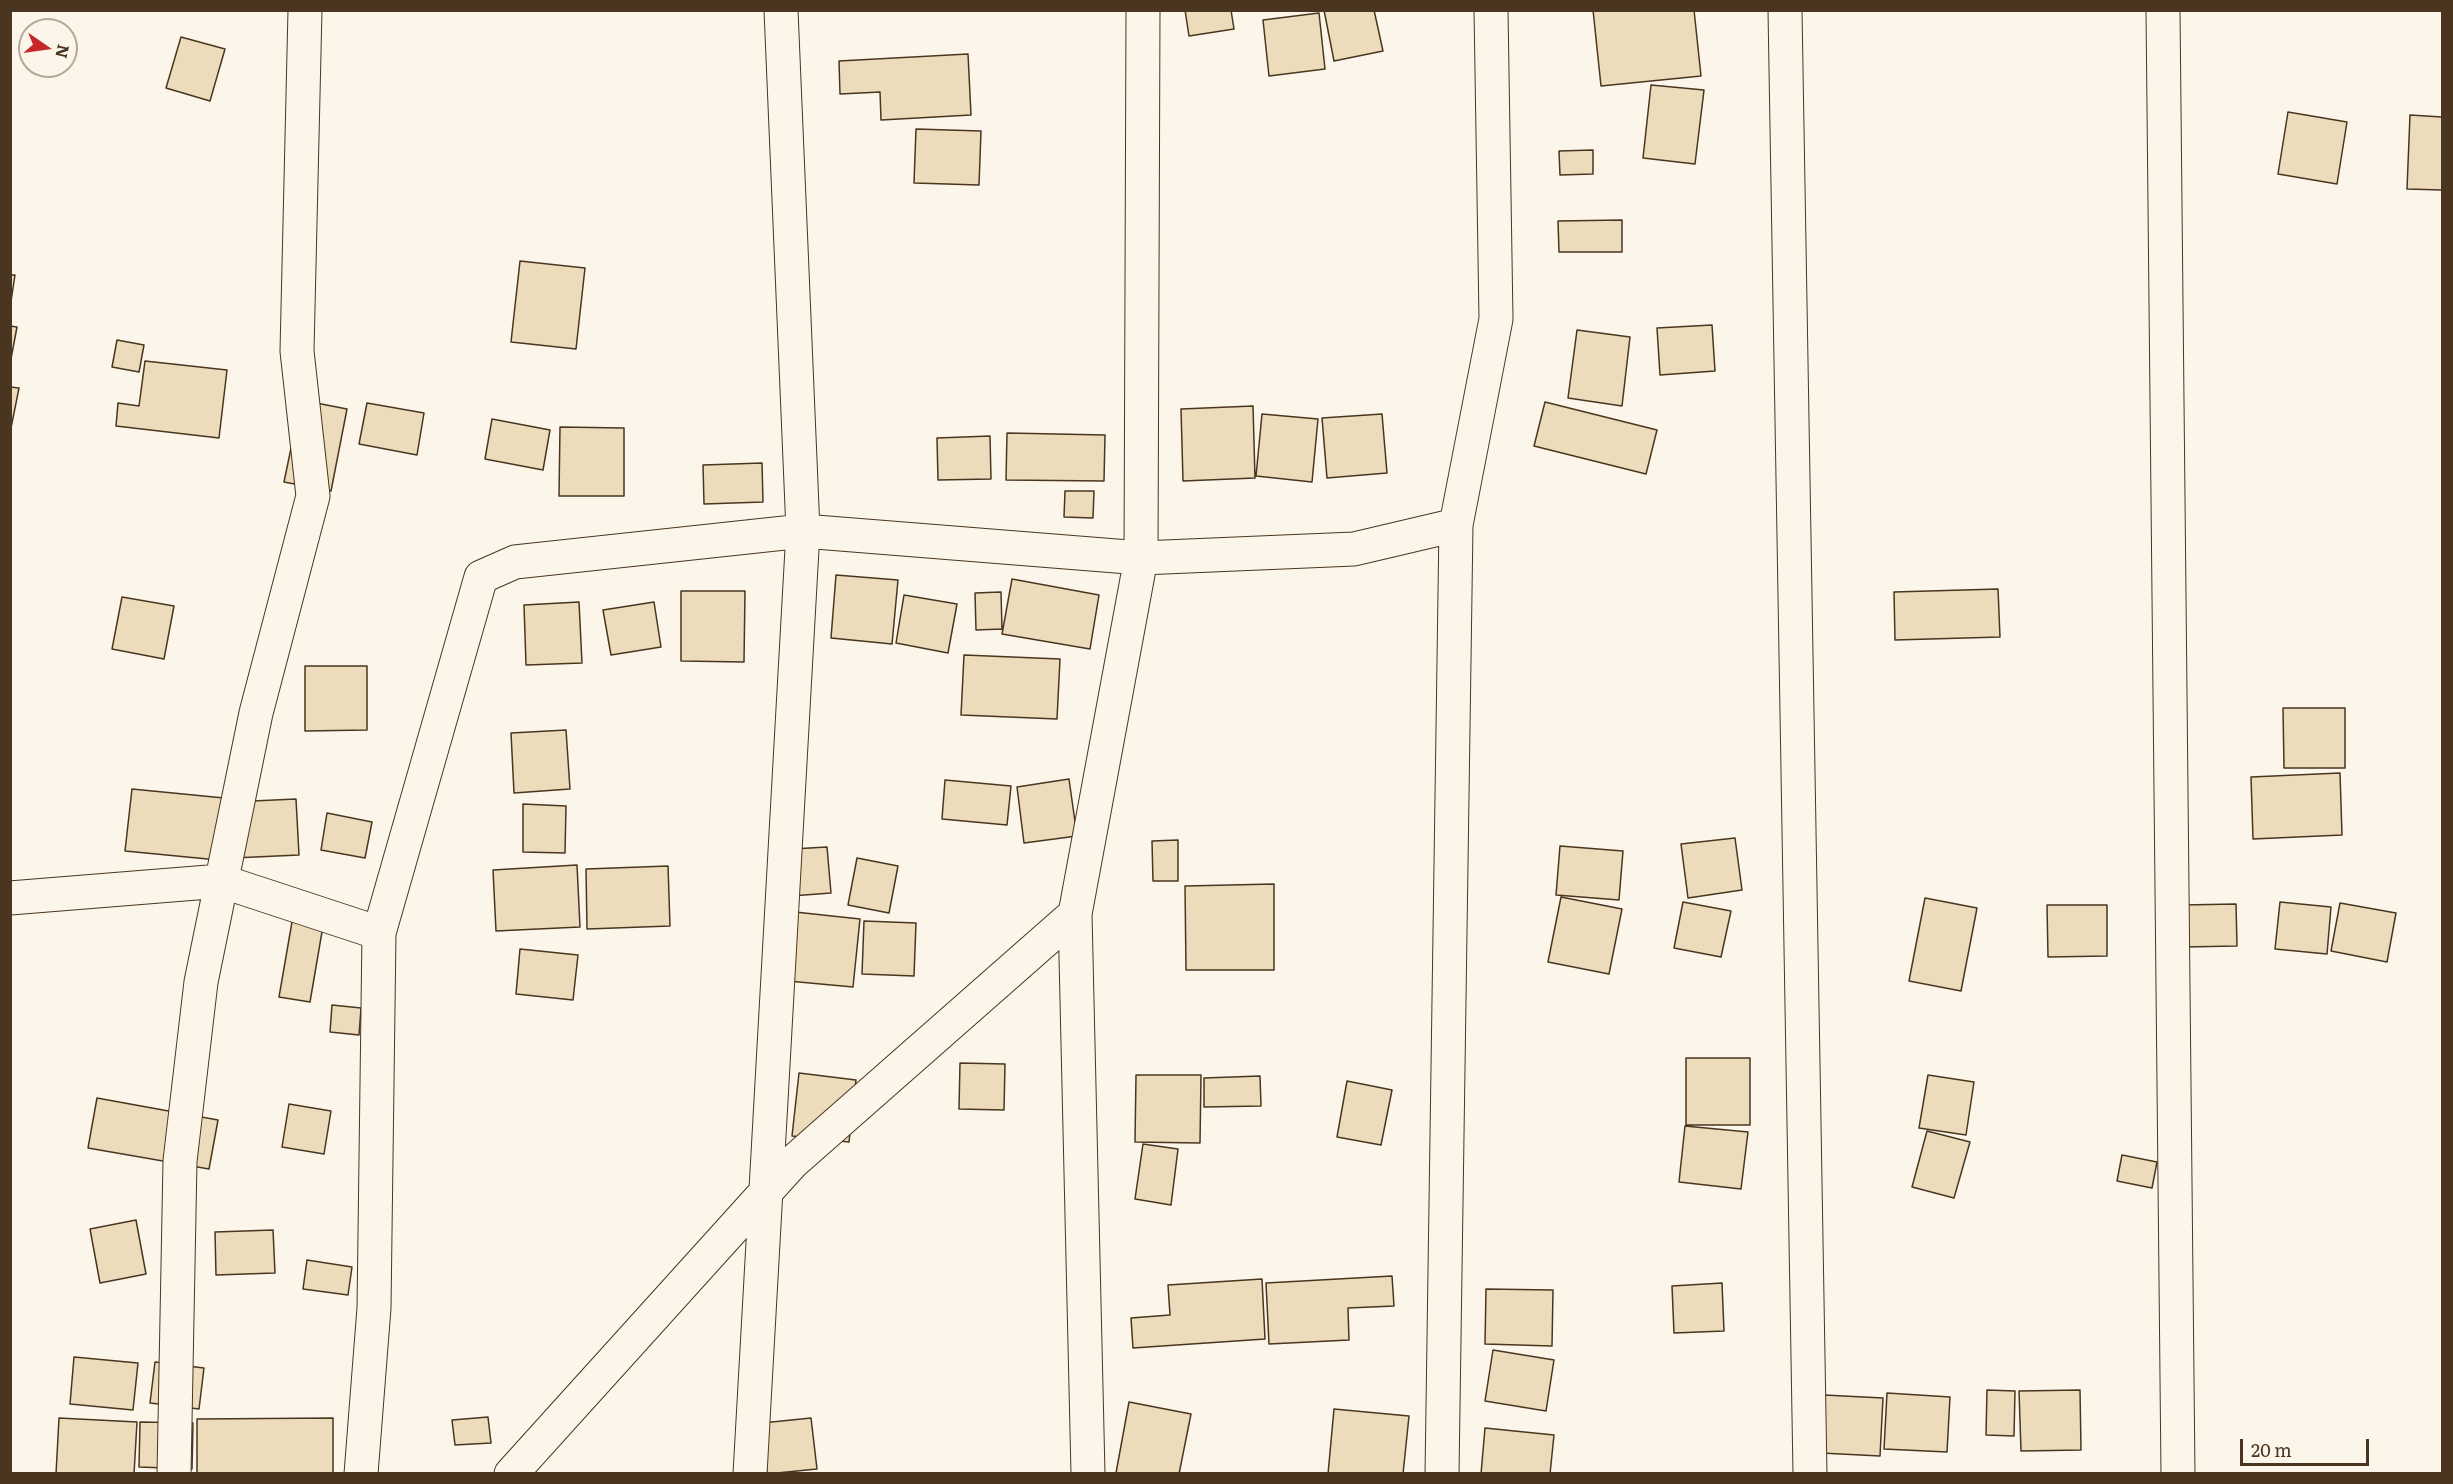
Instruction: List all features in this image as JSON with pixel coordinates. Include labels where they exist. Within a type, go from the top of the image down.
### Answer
[{"type":"street","points":[[174,1473],[180,1161],[201,982],[256,713],[313,496],[297,351],[305,10]]},
{"type":"street","points":[[750,1473],[802,531],[781,10]]},
{"type":"street","points":[[1088,1473],[1075,914],[1142,558],[1143,10]]},
{"type":"street","points":[[1442,1473],[1456,525],[1496,319],[1491,10]]},
{"type":"street","points":[[1785,10],[1810,1473]]},
{"type":"street","points":[[2163,10],[2178,1473]]},
{"type":"street","points":[[361,1473],[374,1308],[379,933],[481,577],[515,562],[802,531],[1142,558],[1354,549],[1456,525]]},
{"type":"street","points":[[10,898],[221,881],[379,933]]},
{"type":"street","points":[[511,1473],[793,1162],[1075,914]]},
{"type":"building","points":[[1185,10],[1231,10],[1234,29],[1189,36]]},
{"type":"building","points":[[1324,10],[1374,10],[1383,51],[1334,61]]},
{"type":"building","points":[[1593,10],[1694,10],[1701,76],[1601,86]]},
{"type":"building","points":[[1319,13],[1325,69],[1269,76],[1263,20]]},
{"type":"building","points":[[181,37],[225,49],[210,101],[166,88]]},
{"type":"building","points":[[968,54],[971,115],[881,120],[880,92],[840,94],[839,61]]},
{"type":"building","points":[[1651,85],[1704,90],[1695,164],[1643,158]]},
{"type":"building","points":[[2288,112],[2347,122],[2337,184],[2278,174]]},
{"type":"building","points":[[2410,115],[2442,117],[2442,190],[2407,189]]},
{"type":"building","points":[[916,129],[981,131],[979,185],[914,183]]},
{"type":"building","points":[[1593,150],[1593,174],[1560,175],[1559,151]]},
{"type":"building","points":[[1622,220],[1622,252],[1559,252],[1558,221]]},
{"type":"building","points":[[520,261],[585,268],[576,349],[511,342]]},
{"type":"building","points":[[10,275],[15,275],[10,308]]},
{"type":"building","points":[[1712,325],[1715,371],[1660,375],[1657,328]]},
{"type":"building","points":[[10,326],[17,327],[10,364]]},
{"type":"building","points":[[1577,330],[1630,337],[1622,406],[1568,398]]},
{"type":"building","points":[[117,340],[144,345],[139,372],[112,367]]},
{"type":"building","points":[[145,361],[227,370],[219,438],[116,426],[118,403],[139,406]]},
{"type":"building","points":[[10,387],[19,388],[10,433]]},
{"type":"building","points":[[301,400],[347,409],[331,491],[284,482]]},
{"type":"building","points":[[1545,402],[1657,430],[1646,474],[1534,446]]},
{"type":"building","points":[[367,403],[424,413],[417,455],[359,444]]},
{"type":"building","points":[[1253,406],[1255,478],[1183,481],[1181,409]]},
{"type":"building","points":[[1262,414],[1318,419],[1312,482],[1256,476]]},
{"type":"building","points":[[1382,414],[1387,473],[1327,478],[1322,418]]},
{"type":"building","points":[[492,419],[550,430],[543,470],[485,459]]},
{"type":"building","points":[[560,427],[624,428],[624,496],[559,496]]},
{"type":"building","points":[[1007,433],[1105,435],[1104,481],[1006,480]]},
{"type":"building","points":[[990,436],[991,479],[938,480],[937,438]]},
{"type":"building","points":[[762,463],[763,502],[704,504],[703,465]]},
{"type":"building","points":[[1065,491],[1094,491],[1093,518],[1064,517]]},
{"type":"building","points":[[836,575],[898,580],[892,644],[831,638]]},
{"type":"building","points":[[1012,579],[1099,595],[1090,649],[1002,634]]},
{"type":"building","points":[[1998,589],[2000,637],[1895,640],[1894,592]]},
{"type":"building","points":[[681,591],[745,591],[744,662],[681,661]]},
{"type":"building","points":[[1001,592],[1002,629],[976,630],[975,593]]},
{"type":"building","points":[[904,595],[957,604],[948,653],[896,643]]},
{"type":"building","points":[[122,597],[174,606],[164,659],[112,649]]},
{"type":"building","points":[[579,602],[582,663],[526,665],[524,605]]},
{"type":"building","points":[[654,602],[661,647],[611,655],[603,610]]},
{"type":"building","points":[[964,655],[1060,659],[1057,719],[961,715]]},
{"type":"building","points":[[305,666],[367,666],[367,730],[305,731]]},
{"type":"building","points":[[2283,708],[2345,708],[2345,768],[2284,768]]},
{"type":"building","points":[[566,730],[570,789],[514,793],[511,733]]},
{"type":"building","points":[[2340,773],[2342,835],[2253,839],[2251,777]]},
{"type":"building","points":[[1069,779],[1077,836],[1024,843],[1017,787]]},
{"type":"building","points":[[945,780],[1011,786],[1007,825],[942,819]]},
{"type":"building","points":[[132,789],[224,798],[218,860],[125,851]]},
{"type":"building","points":[[296,799],[299,855],[233,858],[231,802]]},
{"type":"building","points":[[523,804],[566,806],[565,853],[523,852]]},
{"type":"building","points":[[327,813],[372,822],[365,858],[321,850]]},
{"type":"building","points":[[1735,838],[1742,890],[1688,898],[1681,844]]},
{"type":"building","points":[[1178,840],[1178,881],[1153,881],[1152,841]]},
{"type":"building","points":[[1560,846],[1623,851],[1619,900],[1556,895]]},
{"type":"building","points":[[827,847],[831,893],[778,897],[775,850]]},
{"type":"building","points":[[857,858],[898,866],[889,913],[848,905]]},
{"type":"building","points":[[577,865],[580,927],[496,931],[493,870]]},
{"type":"building","points":[[668,866],[670,926],[587,929],[586,869]]},
{"type":"building","points":[[1274,884],[1274,970],[1186,970],[1185,886]]},
{"type":"building","points":[[1561,897],[1622,909],[1609,974],[1548,962]]},
{"type":"building","points":[[1925,898],[1977,908],[1961,991],[1909,981]]},
{"type":"building","points":[[1683,902],[1731,911],[1721,957],[1674,948]]},
{"type":"building","points":[[2280,902],[2331,907],[2327,954],[2275,949]]},
{"type":"building","points":[[2340,903],[2396,913],[2387,962],[2331,951]]},
{"type":"building","points":[[2236,904],[2237,946],[2183,947],[2182,905]]},
{"type":"building","points":[[2047,905],[2107,905],[2107,956],[2048,957]]},
{"type":"building","points":[[795,912],[860,919],[853,987],[788,981]]},
{"type":"building","points":[[864,921],[916,923],[914,976],[862,974]]},
{"type":"building","points":[[292,922],[323,926],[310,1002],[279,997]]},
{"type":"building","points":[[520,949],[578,955],[573,1000],[516,994]]},
{"type":"building","points":[[332,1005],[361,1008],[359,1035],[330,1032]]},
{"type":"building","points":[[1686,1058],[1750,1058],[1750,1125],[1686,1125]]},
{"type":"building","points":[[960,1063],[1005,1064],[1004,1110],[959,1109]]},
{"type":"building","points":[[799,1073],[856,1080],[849,1142],[792,1136]]},
{"type":"building","points":[[1136,1075],[1201,1075],[1200,1143],[1135,1142]]},
{"type":"building","points":[[1928,1075],[1974,1082],[1966,1135],[1919,1128]]},
{"type":"building","points":[[1260,1076],[1261,1106],[1204,1107],[1204,1078]]},
{"type":"building","points":[[1347,1081],[1392,1090],[1381,1145],[1337,1137]]},
{"type":"building","points":[[97,1098],[218,1120],[209,1169],[88,1148]]},
{"type":"building","points":[[289,1104],[331,1111],[324,1154],[282,1147]]},
{"type":"building","points":[[1685,1126],[1748,1132],[1741,1189],[1679,1182]]},
{"type":"building","points":[[1927,1131],[1970,1142],[1954,1198],[1912,1187]]},
{"type":"building","points":[[1143,1144],[1178,1149],[1171,1205],[1135,1199]]},
{"type":"building","points":[[2122,1155],[2157,1162],[2152,1188],[2117,1181]]},
{"type":"building","points":[[136,1220],[146,1274],[100,1283],[90,1229]]},
{"type":"building","points":[[273,1230],[275,1273],[216,1275],[215,1232]]},
{"type":"building","points":[[307,1260],[352,1267],[348,1295],[303,1289]]},
{"type":"building","points":[[1392,1276],[1394,1306],[1348,1308],[1349,1340],[1269,1344],[1266,1283]]},
{"type":"building","points":[[1262,1279],[1265,1339],[1133,1348],[1131,1318],[1170,1315],[1168,1285]]},
{"type":"building","points":[[1722,1283],[1724,1331],[1674,1333],[1672,1286]]},
{"type":"building","points":[[1486,1289],[1553,1290],[1552,1346],[1485,1344]]},
{"type":"building","points":[[1493,1350],[1554,1360],[1546,1411],[1485,1401]]},
{"type":"building","points":[[74,1357],[138,1363],[133,1410],[70,1404]]},
{"type":"building","points":[[155,1362],[204,1368],[199,1409],[150,1403]]},
{"type":"building","points":[[1987,1390],[2015,1391],[2014,1436],[1986,1435]]},
{"type":"building","points":[[2080,1390],[2081,1450],[2021,1451],[2019,1391]]},
{"type":"building","points":[[1887,1393],[1950,1397],[1947,1452],[1884,1449]]},
{"type":"building","points":[[1824,1395],[1883,1398],[1880,1456],[1821,1453]]},
{"type":"building","points":[[1129,1402],[1191,1414],[1179,1474],[1116,1473]]},
{"type":"building","points":[[1334,1409],[1409,1416],[1403,1474],[1328,1474]]},
{"type":"building","points":[[488,1417],[491,1443],[455,1445],[452,1420]]},
{"type":"building","points":[[59,1418],[137,1422],[134,1474],[56,1474]]},
{"type":"building","points":[[333,1418],[333,1474],[197,1474],[197,1419]]},
{"type":"building","points":[[811,1418],[817,1469],[767,1474],[762,1423]]},
{"type":"building","points":[[140,1422],[193,1423],[192,1469],[139,1467]]},
{"type":"building","points":[[1485,1428],[1554,1435],[1550,1474],[1481,1474]]}]
